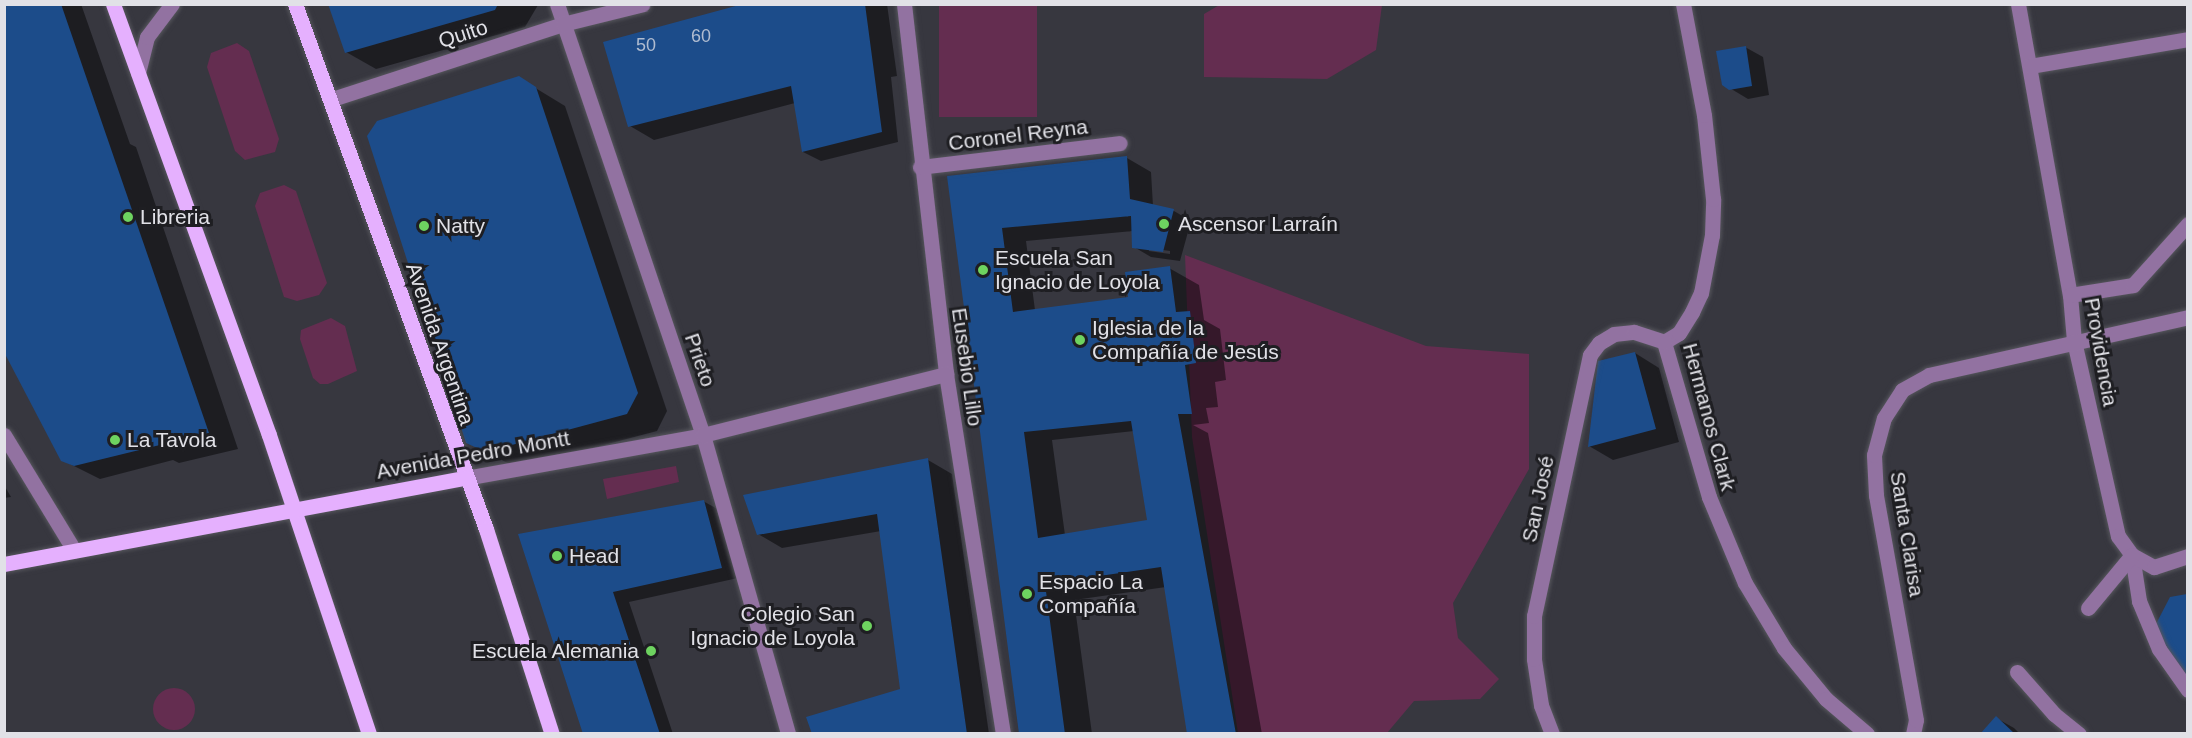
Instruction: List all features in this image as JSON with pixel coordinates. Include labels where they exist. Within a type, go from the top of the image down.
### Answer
[{"type":"main road","points":[[113,4],[294,509],[369,734]]},
{"type":"main road","name":"Avenida Argentina","points":[[295,4],[332,99],[465,478],[486,529],[552,734]]},
{"type":"main road","name":"Avenida Pedro Montt","points":[[4,564],[465,478]]},
{"type":"street","points":[[138,73],[147,37],[172,4]]},
{"type":"street","points":[[286,4],[302,21]]},
{"type":"street","name":"Prieto","points":[[557,4],[703,435],[788,734]]},
{"type":"street","name":"Quito","points":[[332,99],[563,24],[644,4]]},
{"type":"street","name":"Eusebio Lillo","points":[[904,4],[920,167],[946,374],[1003,734]]},
{"type":"street","name":"Hermanos Clark","points":[[1683,4],[1704,115],[1713,199],[1712,235],[1701,293],[1679,333],[1664,342],[1709,497],[1745,583],[1784,648],[1826,699],[1867,734]]},
{"type":"street","name":"Providencia","points":[[2018,4],[2070,295],[2074,341],[2118,536],[2132,555],[2139,601],[2158,650],[2187,690]]},
{"type":"street","points":[[2030,66],[2187,39]]},
{"type":"street","name":"Coronel Reyna","points":[[920,167],[1120,144]]},
{"type":"street","points":[[2070,295],[2133,285],[2187,224]]},
{"type":"street","name":"Santa Clarisa","points":[[1913,734],[1917,720],[1906,648],[1876,495],[1874,455],[1884,418],[1902,390],[1929,375],[2187,317]]},
{"type":"street","name":"San José","points":[[1552,734],[1541,705],[1534,659],[1534,616],[1590,356],[1599,344],[1614,334],[1634,332],[1664,342]]},
{"type":"street","name":"Avenida Pedro Montt","points":[[465,478],[703,435],[946,374]]},
{"type":"street","points":[[4,435],[74,550]]},
{"type":"street","points":[[2088,608],[2132,555],[2154,567],[2187,556]]},
{"type":"street","points":[[2017,672],[2054,714],[2079,734]]},
{"type":"shaded area","points":[[1221,4],[1382,5],[1376,50],[1327,79],[1204,77],[1204,14]]},
{"type":"shaded area","points":[[939,5],[1037,5],[1037,117],[939,117]]},
{"type":"shaded area","points":[[237,43],[249,51],[279,139],[275,152],[245,160],[235,151],[207,67],[211,53]]},
{"type":"shaded area","points":[[284,185],[296,191],[327,283],[319,295],[297,301],[284,297],[255,206],[260,193]]},
{"type":"shaded area","points":[[1185,255],[1426,346],[1529,354],[1529,469],[1453,603],[1458,638],[1499,679],[1480,699],[1414,701],[1387,733],[1238,733],[1192,437]]},
{"type":"shaded area","points":[[331,318],[345,326],[357,371],[328,384],[320,384],[313,378],[300,339],[301,330]]},
{"type":"shaded area","points":[[676,466],[679,482],[607,499],[603,479]]},
{"type":"shaded area","points":[[174,688],[182,689],[189,694],[194,701],[194,717],[189,724],[182,729],[174,730],[166,729],[159,724],[154,717],[153,709],[154,701],[159,694],[166,689]]},
{"type":"building","points":[[4,4],[61,4],[209,433],[74,466],[61,461],[4,352]]},
{"type":"building","points":[[328,4],[498,4],[495,10],[345,53]]},
{"type":"building","points":[[743,4],[865,4],[882,132],[802,152],[791,86],[628,127],[603,42]]},
{"type":"building","points":[[1746,46],[1752,86],[1729,90],[1722,85],[1716,51]]},
{"type":"building","points":[[519,76],[536,87],[638,393],[627,414],[486,452],[466,443],[367,136],[377,121]]},
{"type":"building","points":[[1127,156],[1130,199],[1174,209],[1163,252],[1132,248],[1131,216],[1002,228],[1013,312],[1128,297],[1125,272],[1170,266],[1176,312],[1190,311],[1196,363],[1185,365],[1192,414],[1178,414],[1236,734],[1187,734],[1161,567],[1045,584],[1065,734],[1019,734],[947,176]],"holes":[[[1131,421],[1147,520],[1038,538],[1024,432]]]},
{"type":"building","points":[[1635,352],[1656,429],[1588,447],[1598,361]]},
{"type":"building","points":[[928,458],[967,734],[812,734],[806,717],[900,689],[877,514],[757,535],[743,495]]},
{"type":"building","points":[[704,500],[722,568],[613,592],[660,734],[583,734],[518,534]]},
{"type":"building","points":[[2187,594],[2187,678],[2159,637],[2156,624],[2170,597]]},
{"type":"building","points":[[1996,716],[2015,734],[1980,734]]},
{"type":"place","name":"Libreria","points":[[128,217]]},
{"type":"place","name":"Ascensor Larraín","points":[[1164,224]]},
{"type":"place","name":"Natty","points":[[424,226]]},
{"type":"place","name":"Escuela San Ignacio de Loyola","points":[[983,270]]},
{"type":"place","name":"Iglesia de la Compañía de Jesús","points":[[1080,340]]},
{"type":"place","name":"La Tavola","points":[[115,440]]},
{"type":"place","name":"Head","points":[[557,556]]},
{"type":"place","name":"Espacio La Compañía","points":[[1027,594]]},
{"type":"place","name":"Colegio San Ignacio de Loyola","points":[[867,626]]},
{"type":"place","name":"Escuela Alemania","points":[[651,651]]}]
